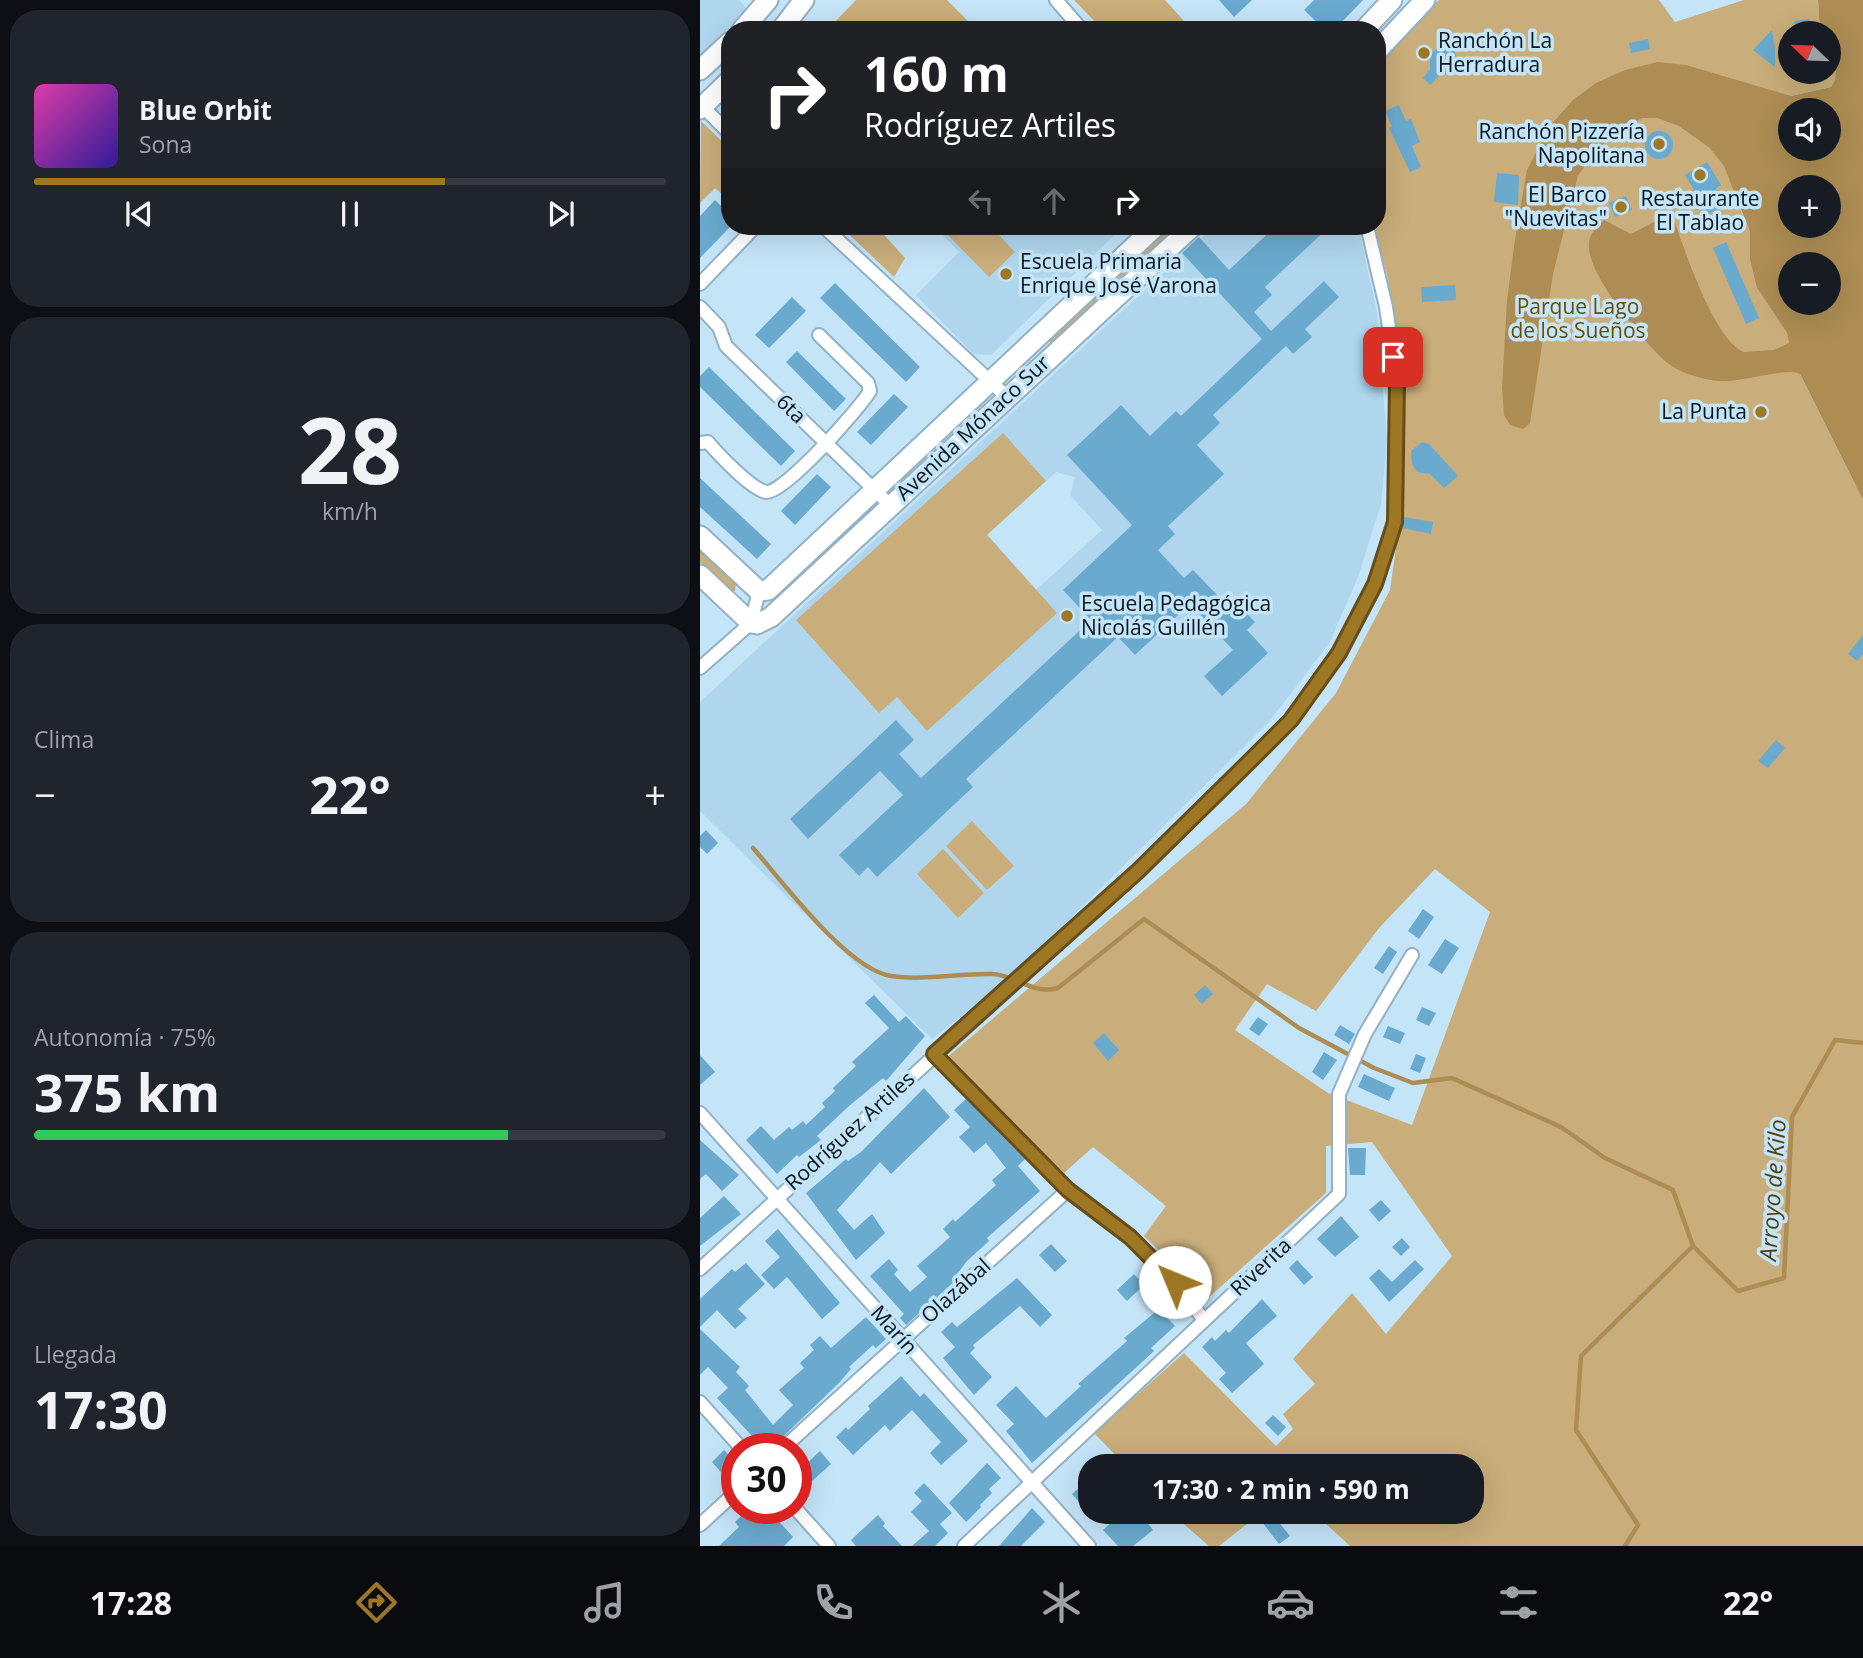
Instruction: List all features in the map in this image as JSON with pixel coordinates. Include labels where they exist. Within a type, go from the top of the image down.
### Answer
[{"type":"main road","points":[[750,21],[768,0]]},
{"type":"main road","points":[[787,21],[804,0]]},
{"type":"main road","points":[[1372,21],[1392,0]]},
{"type":"main road","points":[[1386,40],[1419,2]]},
{"type":"main road","points":[[700,70],[721,50]]},
{"type":"main road","points":[[701,107],[721,88]]},
{"type":"main road","name":"Avenida Mónaco Sur","points":[[759,591],[768,590],[989,379],[1146,235]]},
{"type":"main road","name":"Avenida Mónaco Sur","points":[[751,623],[757,624],[771,617],[1006,396],[1183,235]]},
{"type":"main road","points":[[700,536],[759,591]]},
{"type":"main road","points":[[700,575],[751,623]]},
{"type":"street","points":[[1056,0],[1074,21]]},
{"type":"street","points":[[701,107],[721,126]]},
{"type":"street","points":[[700,284],[747,235]]},
{"type":"street","points":[[833,235],[1006,396]]},
{"type":"street","name":"Rodríguez Artiles","points":[[700,1269],[1138,871],[1291,720],[1339,653],[1375,584],[1395,522],[1397,382],[1386,307],[1369,235]]},
{"type":"street","name":"6ta","points":[[700,307],[719,327],[726,346],[890,505]]},
{"type":"street","points":[[700,443],[708,442],[753,485],[766,492],[778,490],[826,442],[870,391],[867,383],[819,334]]},
{"type":"street","points":[[700,668],[751,623],[759,591]]},
{"type":"street","name":"Riverita","points":[[964,1546],[1339,1194],[1339,1094],[1364,1034],[1412,955]]},
{"type":"street","points":[[934,1054],[1068,1190],[1130,1237],[1175,1282],[1204,1320]]},
{"type":"street","name":"Marín","points":[[700,1113],[1089,1546]]},
{"type":"street","name":"Olazábal","points":[[800,1433],[1068,1190]]},
{"type":"street","points":[[700,1402],[728,1433]]},
{"type":"street","points":[[700,1525],[721,1506]]},
{"type":"street","points":[[809,1524],[828,1546]]},
{"type":"shaded area","points":[[700,0],[740,0],[753,19],[721,21],[721,50],[700,70]]},
{"type":"shaded area","points":[[1818,0],[1863,0],[1863,500],[1800,374],[1782,372],[1721,381],[1676,369],[1656,352],[1630,323],[1596,271],[1589,242],[1604,220],[1631,234],[1667,215],[1675,223],[1702,294],[1732,344],[1743,352],[1774,350],[1789,343],[1787,333],[1757,288],[1750,259],[1750,232],[1724,166],[1710,148],[1679,126],[1657,118],[1642,118],[1610,136],[1578,175],[1553,274],[1530,423],[1523,429],[1510,425],[1504,415],[1502,388],[1507,301],[1527,170],[1549,127],[1573,100],[1596,83],[1625,70],[1658,62],[1686,65],[1791,96],[1831,87],[1833,84],[1841,84],[1841,21],[1819,21]]},
{"type":"shaded area","name":"Escuela Primaria Enrique José Varona","points":[[943,235],[1115,235],[991,355],[973,354],[916,295],[959,252]]},
{"type":"shaded area","name":"Escuela Pedagógica Nicolás Guillén","points":[[1204,235],[1360,235],[1377,312],[1387,441],[1381,504],[1358,577],[1330,642],[1269,722],[1009,979],[932,1039],[700,811],[700,702]],"holes":[[[1056,472],[1075,477],[1070,495],[1102,530],[1036,590],[987,534]]]},
{"type":"green space","points":[[856,0],[947,0],[968,21],[836,21]]},
{"type":"green space","points":[[1074,0],[1165,0],[1184,21],[1094,21]]},
{"type":"green space","name":"Parque Lago de los Sueños","points":[[1439,0],[1659,0],[1675,22],[1744,0],[1818,0],[1819,21],[1778,21],[1778,84],[1833,84],[1831,87],[1790,98],[1778,98],[1778,120],[1736,199],[1750,232],[1757,288],[1787,333],[1800,374],[1863,500],[1863,1546],[1350,1546],[1326,1524],[1484,1524],[1484,1454],[1114,1454],[1094,1433],[1184,1353],[1276,1446],[1293,1429],[1283,1414],[1315,1384],[1293,1359],[1352,1293],[1386,1334],[1452,1256],[1372,1142],[1326,1146],[1326,1193],[1208,1298],[1144,1236],[1166,1206],[1093,1147],[1064,1173],[944,1060],[1246,804],[1336,693],[1390,590],[1397,542],[1399,349],[1388,279],[1376,235],[1386,235],[1386,56]],"holes":[[[1435,869],[1490,912],[1412,1125],[1328,1093],[1235,1030],[1267,984],[1316,1011],[1379,928]]]},
{"type":"green space","points":[[701,121],[721,140],[721,193],[715,188],[700,203]]},
{"type":"green space","points":[[850,235],[884,235],[905,258],[894,277]]},
{"type":"green space","points":[[948,235],[999,235],[1015,252],[989,277]]},
{"type":"green space","points":[[1157,235],[1172,235],[1053,342],[1046,342],[1047,337]]},
{"type":"green space","points":[[1003,433],[1046,481],[987,535],[1057,613],[927,731],[897,697],[879,713],[796,620]]},
{"type":"green space","points":[[700,549],[736,583],[735,591],[731,591],[700,562]]},
{"type":"green space","points":[[972,821],[1014,866],[987,890],[946,846]]},
{"type":"green space","points":[[943,849],[984,893],[958,918],[917,874]]},
{"type":"green space","points":[[1184,1524],[1247,1524],[1219,1546],[1209,1546]]},
{"type":"building","points":[[1219,0],[1252,0],[1234,17]]},
{"type":"building","points":[[1314,0],[1363,0],[1343,21],[1316,21],[1304,10]]},
{"type":"building","points":[[1772,30],[1775,49],[1775,67],[1753,50]]},
{"type":"building","points":[[1648,39],[1650,49],[1631,53],[1629,43]]},
{"type":"building","points":[[1441,46],[1454,49],[1459,63],[1453,73],[1438,76],[1431,85],[1423,78],[1430,69],[1430,54]]},
{"type":"building","points":[[1399,105],[1406,121],[1411,119],[1420,142],[1412,146],[1421,167],[1410,172],[1389,128],[1392,127],[1386,111]]},
{"type":"building","name":"Ranchón Pizzería Napolitana","points":[[1659,131],[1669,135],[1673,145],[1669,155],[1659,159],[1649,155],[1645,145],[1649,135]]},
{"type":"building","points":[[1707,162],[1721,185],[1716,188],[1724,207],[1706,215],[1703,208],[1697,210],[1690,192],[1694,190],[1685,175]]},
{"type":"building","points":[[1497,173],[1519,175],[1518,205],[1494,202]]},
{"type":"building","name":"El Barco \"Nuevitas\"","points":[[1626,196],[1632,210],[1615,217],[1609,203]]},
{"type":"building","points":[[715,200],[721,206],[722,235],[700,258],[700,216]]},
{"type":"building","points":[[1266,235],[1320,235],[1265,287],[1272,295],[1254,312],[1271,331],[1324,281],[1339,297],[1305,329],[1312,337],[1293,354],[1286,346],[1213,415],[1220,423],[1197,445],[1224,474],[1168,526],[1175,534],[1158,550],[1184,578],[1193,570],[1222,600],[1228,594],[1255,622],[1247,630],[1268,653],[1222,696],[1204,676],[1233,650],[1190,604],[1135,655],[1118,637],[966,779],[973,787],[877,877],[868,867],[859,876],[839,855],[903,795],[880,771],[808,839],[790,819],[896,720],[914,740],[899,754],[921,778],[1091,620],[1063,590],[1132,525],[1067,455],[1121,405],[1150,436],[1176,411],[1181,416],[1262,339],[1182,253],[1199,237],[1229,270]]},
{"type":"building","points":[[1726,242],[1759,318],[1746,324],[1713,248]]},
{"type":"building","points":[[835,283],[920,367],[906,382],[820,298]]},
{"type":"building","points":[[1455,285],[1456,300],[1422,302],[1421,287]]},
{"type":"building","points":[[792,297],[806,311],[769,348],[755,335]]},
{"type":"building","points":[[797,351],[846,399],[834,411],[786,362]]},
{"type":"building","points":[[709,367],[795,451],[781,466],[700,387],[700,376]]},
{"type":"building","points":[[894,394],[908,407],[871,445],[857,432]]},
{"type":"building","points":[[1422,442],[1429,444],[1458,476],[1444,488],[1430,474],[1417,472],[1412,464],[1411,451]]},
{"type":"building","points":[[817,474],[831,487],[795,525],[781,511]]},
{"type":"building","points":[[700,478],[771,544],[757,559],[700,507]]},
{"type":"building","points":[[1404,517],[1433,522],[1431,534],[1402,528]]},
{"type":"building","points":[[1863,635],[1863,654],[1857,661],[1848,654]]},
{"type":"building","points":[[1776,740],[1785,748],[1768,768],[1758,761]]},
{"type":"building","points":[[706,830],[718,843],[707,854],[700,847],[700,836]]},
{"type":"building","points":[[1423,909],[1434,917],[1419,939],[1408,931]]},
{"type":"building","points":[[1445,939],[1459,948],[1442,974],[1428,965]]},
{"type":"building","points":[[1389,946],[1397,952],[1383,974],[1374,968]]},
{"type":"building","points":[[1205,985],[1213,994],[1202,1004],[1194,995]]},
{"type":"building","points":[[874,995],[899,1022],[906,1016],[925,1036],[886,1081],[883,1078],[849,1106],[817,1136],[821,1140],[799,1157],[797,1155],[777,1174],[746,1140],[761,1126],[774,1140],[789,1127],[792,1130],[803,1121],[806,1125],[825,1107],[822,1103],[835,1091],[833,1088],[856,1066],[852,1062],[889,1028],[865,1003]]},
{"type":"building","points":[[1422,1007],[1436,1013],[1429,1026],[1416,1020]]},
{"type":"building","points":[[1258,1017],[1268,1024],[1259,1036],[1249,1029]]},
{"type":"building","points":[[1340,1025],[1355,1034],[1349,1044],[1334,1035]]},
{"type":"building","points":[[1388,1026],[1405,1033],[1400,1044],[1383,1037]]},
{"type":"building","points":[[1104,1033],[1119,1050],[1108,1061],[1093,1043]]},
{"type":"building","points":[[1324,1052],[1337,1060],[1323,1080],[1312,1072]]},
{"type":"building","points":[[1416,1054],[1426,1058],[1420,1073],[1410,1069]]},
{"type":"building","points":[[700,1055],[715,1072],[700,1085]]},
{"type":"building","points":[[1364,1074],[1395,1088],[1389,1101],[1358,1087]]},
{"type":"building","points":[[924,1088],[950,1117],[891,1174],[880,1162],[837,1210],[854,1230],[872,1214],[885,1233],[856,1260],[806,1193],[846,1159],[848,1161],[861,1152]]},
{"type":"building","points":[[966,1099],[1025,1159],[1018,1166],[1040,1191],[987,1238],[989,1241],[967,1261],[955,1277],[957,1279],[906,1325],[900,1318],[904,1314],[870,1276],[889,1259],[898,1270],[894,1274],[910,1292],[927,1277],[917,1266],[950,1237],[943,1229],[953,1219],[955,1222],[996,1185],[992,1180],[1006,1168],[986,1143],[974,1153],[959,1137],[970,1127],[954,1110]]},
{"type":"building","points":[[700,1140],[739,1175],[722,1191],[706,1174],[700,1179]]},
{"type":"building","points":[[1348,1148],[1366,1148],[1365,1175],[1350,1175]]},
{"type":"building","points":[[724,1196],[741,1214],[700,1246],[700,1218]]},
{"type":"building","points":[[1381,1200],[1391,1211],[1379,1222],[1369,1210]]},
{"type":"building","points":[[1341,1216],[1359,1237],[1335,1257],[1317,1239]]},
{"type":"building","points":[[778,1229],[840,1303],[822,1319],[787,1277],[774,1289],[761,1275],[780,1257],[765,1241]]},
{"type":"building","points":[[1402,1238],[1410,1247],[1401,1256],[1392,1247]]},
{"type":"building","points":[[1051,1244],[1067,1261],[1055,1272],[1039,1255]]},
{"type":"building","points":[[1297,1260],[1313,1277],[1304,1285],[1289,1268]]},
{"type":"building","points":[[1415,1260],[1424,1269],[1389,1302],[1369,1278],[1379,1269],[1392,1282]]},
{"type":"building","points":[[746,1263],[765,1284],[738,1309],[747,1318],[735,1329],[717,1310],[700,1327],[700,1299],[732,1269],[735,1272]]},
{"type":"building","points":[[1134,1274],[1144,1285],[1127,1301],[1117,1290]]},
{"type":"building","points":[[1017,1278],[1052,1315],[1040,1327],[1020,1306],[973,1345],[975,1348],[970,1353],[992,1377],[974,1395],[943,1358],[955,1347],[941,1332],[952,1322],[957,1327]]},
{"type":"building","points":[[1262,1299],[1277,1316],[1246,1343],[1264,1364],[1232,1393],[1219,1379],[1226,1373],[1202,1347],[1212,1337],[1215,1341],[1226,1330],[1229,1333]]},
{"type":"building","points":[[1159,1309],[1175,1326],[1151,1348],[1154,1351],[1032,1463],[1006,1431],[1014,1424],[996,1405],[1016,1386],[1046,1418],[1081,1386],[1078,1384],[1127,1341],[1124,1338]]},
{"type":"building","points":[[866,1317],[886,1339],[876,1348],[873,1345],[849,1367],[851,1369],[839,1383],[787,1433],[749,1433],[717,1398],[728,1388],[708,1367],[700,1375],[700,1329],[740,1367],[736,1372],[749,1386],[745,1390],[773,1425],[793,1405],[779,1390],[804,1368],[800,1363],[814,1350],[810,1345],[820,1336],[831,1348]]},
{"type":"building","points":[[901,1376],[920,1397],[924,1393],[968,1441],[941,1465],[930,1453],[941,1442],[912,1410],[890,1431],[885,1425],[853,1455],[836,1437],[846,1427],[848,1430],[870,1409],[868,1406]]},
{"type":"building","points":[[1273,1415],[1286,1427],[1278,1436],[1265,1423]]},
{"type":"building","points":[[820,1451],[831,1464],[812,1481],[812,1459]]},
{"type":"building","points":[[721,1453],[721,1472],[712,1462]]},
{"type":"building","points":[[987,1463],[1001,1478],[989,1489],[992,1493],[966,1522],[949,1503]]},
{"type":"building","points":[[924,1483],[952,1513],[940,1524],[948,1533],[935,1546],[912,1546],[929,1531],[911,1512],[922,1501],[914,1493]]},
{"type":"building","points":[[1078,1489],[1078,1501],[1072,1494]]},
{"type":"building","points":[[1032,1508],[1045,1522],[1021,1546],[999,1546]]},
{"type":"building","points":[[878,1515],[885,1523],[883,1526],[902,1546],[856,1546],[851,1540]]},
{"type":"building","points":[[737,1524],[781,1524],[793,1537],[784,1546],[719,1546],[739,1527]]},
{"type":"building","points":[[1109,1524],[1148,1524],[1153,1530],[1133,1546],[1118,1546],[1103,1530]]},
{"type":"building","points":[[1264,1524],[1280,1524],[1290,1536],[1279,1544]]},
{"type":"waterway","points":[[753,848],[798,902],[836,941],[855,958],[874,970],[891,976],[916,978],[992,974],[1040,989],[1058,988],[1144,919],[1299,1028],[1374,1068],[1413,1083],[1452,1078],[1561,1127],[1605,1158],[1673,1190],[1693,1246]]},
{"type":"waterway","name":"Arroyo de Kilo","points":[[1625,1546],[1638,1525],[1576,1430],[1581,1356],[1693,1246],[1738,1291],[1784,1278],[1792,1117],[1835,1040],[1863,1043]]},
{"type":"place","name":"Ranchón La Herradura","points":[[1424,53]]},
{"type":"place","name":"Ranchón Pizzería Napolitana","points":[[1659,144]]},
{"type":"place","name":"Restaurante El Tablao","points":[[1700,175]]},
{"type":"place","name":"El Barco \"Nuevitas\"","points":[[1621,207]]},
{"type":"place","name":"Escuela Primaria Enrique José Varona","points":[[1006,274]]},
{"type":"place","name":"La Punta","points":[[1761,412]]},
{"type":"place","name":"Escuela Pedagógica Nicolás Guillén","points":[[1067,616]]},
{"type":"route","points":[[1175,1282],[1130,1237],[1068,1190],[934,1054],[1138,871],[1253,758],[1291,720],[1339,653],[1375,584],[1395,522],[1397,382],[1393,357]]}]
